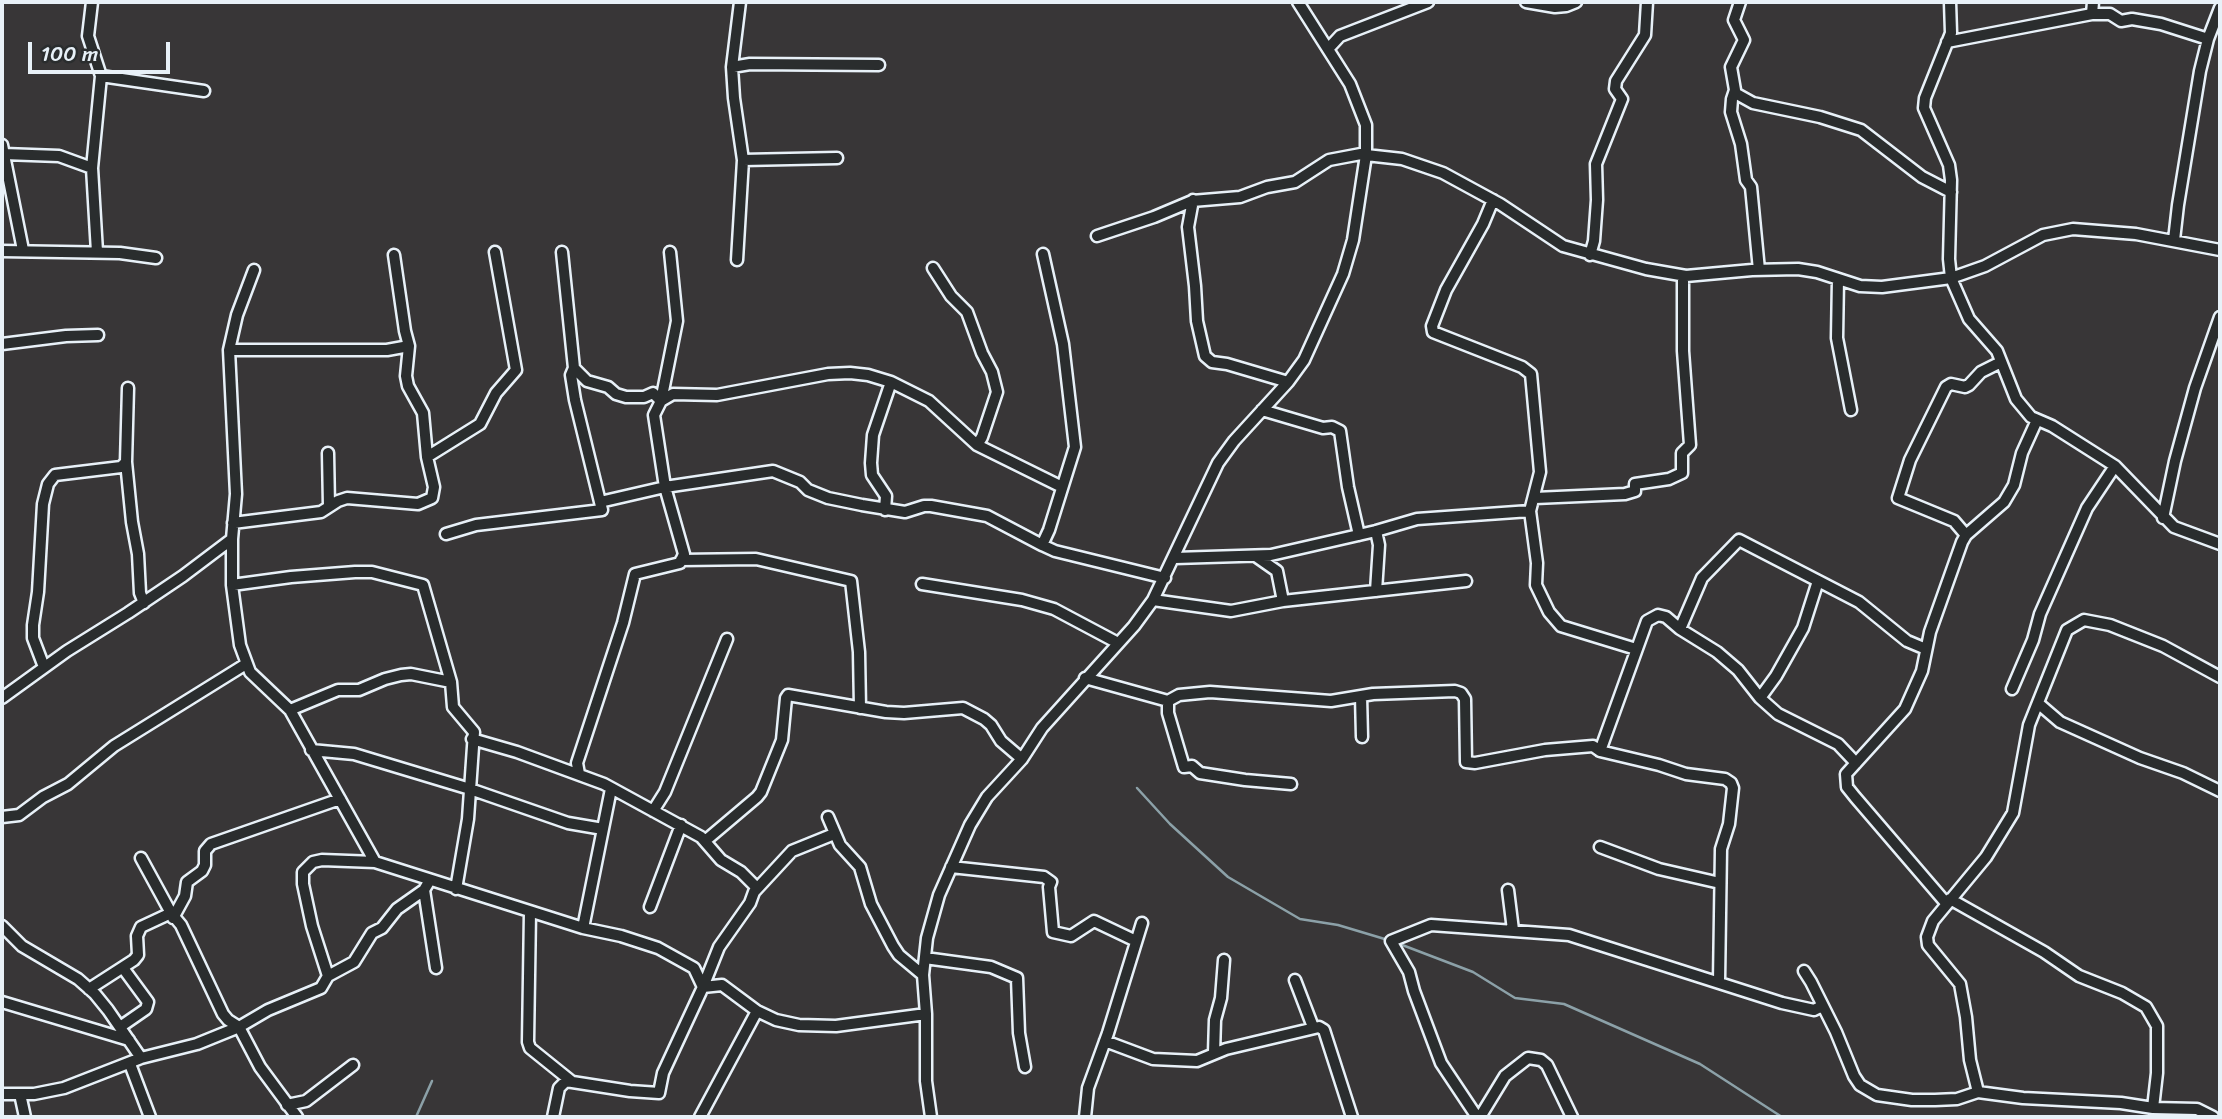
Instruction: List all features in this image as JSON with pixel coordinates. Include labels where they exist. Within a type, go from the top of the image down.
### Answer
[{"type":"street","points":[[92,2],[88,36],[101,76],[92,169],[97,252]]},
{"type":"street","points":[[737,260],[743,160],[732,68],[740,2]]},
{"type":"street","points":[[930,1117],[926,1081],[923,975],[931,919],[951,867],[978,810],[1021,760],[1042,728],[1134,626],[1153,600],[1166,578],[1192,514],[1218,463],[1304,360],[1343,274],[1353,240],[1366,154],[1366,125],[1350,84],[1298,2]]},
{"type":"street","points":[[1328,48],[1340,36],[1428,2]]},
{"type":"street","points":[[1529,2],[1555,7],[1576,2]]},
{"type":"street","points":[[1590,255],[1594,242],[1597,201],[1596,164],[1622,99],[1615,89],[1616,81],[1645,35],[1647,2]]},
{"type":"street","points":[[1741,2],[1734,20],[1744,40],[1731,67],[1735,93],[1731,114],[1741,144],[1746,180],[1751,187],[1759,270]]},
{"type":"street","points":[[1950,2],[1952,20],[1947,42],[1925,98],[1924,108],[1949,166],[1951,192],[1948,259],[1951,278],[1969,319],[1997,351],[2025,412],[2115,466],[2174,527],[2220,544]]},
{"type":"street","points":[[2092,13],[2093,2]]},
{"type":"street","points":[[2175,240],[2178,205],[2200,71],[2220,8]]},
{"type":"street","points":[[1947,42],[2092,13],[2110,14],[2121,21],[2132,19],[2161,24],[2208,39]]},
{"type":"street","points":[[732,68],[750,64],[879,65]]},
{"type":"street","points":[[101,76],[204,91]]},
{"type":"street","points":[[1735,93],[1753,103],[1820,117],[1861,130],[1922,177],[1951,192]]},
{"type":"street","points":[[23,250],[3,149],[59,156],[92,169]]},
{"type":"street","points":[[1097,236],[1194,200],[1240,197],[1267,187],[1295,182],[1329,160],[1366,154],[1421,164],[1493,200],[1563,246],[1590,255],[1683,276],[1798,269],[1872,287],[1951,278],[1985,266],[2021,245],[2054,233],[2084,229],[2175,240],[2220,250]]},
{"type":"street","points":[[743,160],[837,158]]},
{"type":"street","points":[[1194,200],[1188,227],[1196,321],[1205,356],[1212,362],[1288,382]]},
{"type":"street","points":[[1493,200],[1483,224],[1446,290],[1432,327],[1433,332],[1522,367],[1531,374],[1540,472],[1530,511],[1537,563],[1536,585],[1552,617],[1561,626],[1636,649]]},
{"type":"street","points":[[2,251],[97,252],[156,258]]},
{"type":"street","points":[[427,457],[480,424],[496,393],[516,370],[495,251]]},
{"type":"street","points":[[446,534],[476,525],[602,510],[571,375],[574,368],[562,252]]},
{"type":"street","points":[[670,252],[677,321],[661,401],[654,415],[665,487],[684,548],[681,560]]},
{"type":"street","points":[[1042,545],[1074,447],[1063,344],[1043,254]]},
{"type":"street","points":[[233,523],[321,512],[347,498],[418,504],[429,500],[434,492],[427,457],[424,413],[408,386],[409,346],[394,255]]},
{"type":"street","points":[[933,268],[951,296],[968,312],[974,333],[992,372],[997,392],[982,437],[976,445]]},
{"type":"street","points":[[254,270],[237,315],[229,350],[236,494],[232,585],[240,645],[246,664],[258,681],[290,709],[375,862]]},
{"type":"street","points":[[1535,498],[1625,494],[1635,491],[1637,483],[1669,479],[1682,473],[1682,453],[1690,446],[1683,351],[1683,276]]},
{"type":"street","points":[[1838,279],[1837,338],[1851,410]]},
{"type":"street","points":[[2164,518],[2175,461],[2220,317]]},
{"type":"street","points":[[2,344],[98,335]]},
{"type":"street","points":[[229,350],[387,350],[409,346]]},
{"type":"street","points":[[1966,535],[1954,521],[1898,498],[1910,460],[1946,387],[1951,384],[1965,387],[1980,372],[2001,362]]},
{"type":"street","points":[[574,368],[587,381],[608,387],[616,394],[633,398],[653,393],[661,401]]},
{"type":"street","points":[[661,401],[673,394],[717,395],[828,374],[868,375],[929,401],[976,445],[1062,487]]},
{"type":"street","points":[[885,510],[886,496],[872,475],[872,454],[873,435],[891,383]]},
{"type":"street","points":[[128,388],[126,462],[138,554],[140,593],[144,603]]},
{"type":"street","points":[[1262,410],[1323,428],[1332,426],[1340,431],[1348,487],[1359,535]]},
{"type":"street","points":[[2037,421],[2022,453],[2014,485],[2004,502],[1966,535],[1926,649],[1922,671],[1905,709],[1849,769],[1846,774],[1847,787],[1907,860],[1948,901],[2044,952],[2079,976],[2122,993],[2152,1013],[2157,1026],[2157,1073],[2152,1108]]},
{"type":"street","points":[[328,453],[329,506]]},
{"type":"street","points":[[44,667],[33,633],[43,504],[48,484],[57,473],[121,467],[126,462]]},
{"type":"street","points":[[2012,689],[2034,640],[2040,614],[2087,508],[2115,466]]},
{"type":"street","points":[[600,502],[665,487],[773,471],[828,498],[885,510],[905,512],[932,506],[987,516],[1055,551],[1166,578]]},
{"type":"street","points":[[1175,558],[1255,556],[1359,535],[1418,519],[1530,511]]},
{"type":"street","points":[[1376,531],[1379,545],[1376,591]]},
{"type":"street","points":[[2,698],[44,667],[144,603],[232,539]]},
{"type":"street","points":[[1680,629],[1702,578],[1739,540],[1859,601],[1907,641],[1926,649]]},
{"type":"street","points":[[1255,556],[1278,571],[1283,601]]},
{"type":"street","points":[[579,774],[577,764],[623,623],[635,574],[681,560],[756,559],[851,581],[859,652],[860,708]]},
{"type":"street","points":[[232,585],[355,572],[372,572],[424,585],[451,682],[453,707],[474,732],[468,819],[456,888]]},
{"type":"street","points":[[1153,600],[1231,611],[1283,601],[1466,581]]},
{"type":"street","points":[[1760,698],[1776,676],[1802,628],[1818,581]]},
{"type":"street","points":[[922,584],[1022,600],[1054,609],[1118,643]]},
{"type":"street","points":[[1600,751],[1647,621],[1652,617],[1666,617],[1738,670],[1760,698],[1777,714],[1838,744],[1856,764]]},
{"type":"street","points":[[1978,1092],[1970,1060],[1960,984],[1928,945],[1927,937],[1933,921],[1986,857],[2013,813],[2029,725],[2067,630],[2084,620],[2110,625],[2133,633],[2220,677]]},
{"type":"street","points":[[653,811],[665,792],[727,639]]},
{"type":"street","points":[[2,817],[19,815],[43,797],[68,784],[114,746],[246,664]]},
{"type":"street","points":[[290,709],[338,690],[359,690],[385,679],[411,674],[451,682]]},
{"type":"street","points":[[1085,678],[1168,701],[1179,695],[1216,692],[1323,701],[1416,692],[1461,693],[1465,699],[1466,762],[1475,763],[1545,750],[1593,746],[1600,751],[1686,774],[1725,779],[1733,788],[1729,824],[1721,849],[1719,981]]},
{"type":"street","points":[[705,841],[761,792],[782,740],[788,695],[904,713],[963,708],[973,711],[991,725],[1001,741],[1021,760]]},
{"type":"street","points":[[1361,696],[1363,737]]},
{"type":"street","points":[[1168,701],[1168,713],[1185,767],[1192,766],[1200,773],[1222,777],[1291,784]]},
{"type":"street","points":[[2039,704],[2060,722],[2220,791]]},
{"type":"street","points":[[472,740],[517,752],[579,774],[681,825],[701,837],[721,860],[741,872],[757,888]]},
{"type":"street","points":[[311,750],[354,754],[470,789],[568,823],[603,829]]},
{"type":"street","points":[[583,928],[611,789]]},
{"type":"street","points":[[89,989],[134,960],[138,954],[137,936],[141,927],[172,915],[185,896],[187,881],[202,871],[205,851],[211,844],[340,799]]},
{"type":"street","points":[[828,817],[840,845],[860,867],[871,904],[893,946],[899,955],[923,975]]},
{"type":"street","points":[[650,907],[681,825]]},
{"type":"street","points":[[553,1117],[559,1088],[566,1081],[659,1093],[663,1073],[704,987],[719,947],[750,903],[757,888],[792,851],[834,834]]},
{"type":"street","points":[[1600,847],[1659,869],[1720,883]]},
{"type":"street","points":[[141,858],[172,915],[181,925],[223,1014],[239,1027],[260,1067],[297,1117]]},
{"type":"street","points":[[328,976],[312,926],[303,884],[303,872],[308,865],[322,860],[375,862],[427,885],[456,888],[583,928],[658,948],[694,968],[704,987]]},
{"type":"street","points":[[951,867],[1044,877],[1051,882],[1049,887],[1054,932],[1071,936],[1094,921],[1136,941]]},
{"type":"street","points":[[427,885],[436,968]]},
{"type":"street","points":[[2,1094],[64,1088],[141,1058],[197,1044],[321,988],[328,976],[354,962],[372,933],[382,928],[397,909],[427,885]]},
{"type":"street","points":[[1508,890],[1513,930]]},
{"type":"street","points":[[530,912],[528,1042],[530,1048],[571,1081]]},
{"type":"street","points":[[1085,1117],[1088,1088],[1142,923]]},
{"type":"street","points":[[1572,1117],[1547,1065],[1541,1060],[1528,1058],[1505,1076],[1479,1117],[1441,1063],[1409,972],[1391,941],[1431,925],[1569,935],[1782,1003],[1814,1010],[1822,1006]]},
{"type":"street","points":[[2,926],[22,946],[78,979],[89,989],[108,1010],[141,1058]]},
{"type":"street","points":[[925,958],[991,967],[1017,978],[1019,1033],[1025,1067]]},
{"type":"street","points":[[1214,1053],[1215,1020],[1221,998],[1224,960]]},
{"type":"street","points":[[120,1027],[146,1009],[148,1002],[122,968]]},
{"type":"street","points":[[1804,971],[1836,1032],[1854,1076],[1860,1085],[1869,1091],[1912,1100],[1957,1099],[1978,1092],[2023,1098],[2121,1102],[2152,1108],[2197,1109],[2213,1117]]},
{"type":"street","points":[[1295,980],[1313,1027]]},
{"type":"street","points":[[704,987],[722,985],[757,1011],[776,1020],[800,1025],[836,1026],[926,1014]]},
{"type":"street","points":[[2,1002],[130,1040]]},
{"type":"street","points":[[700,1117],[757,1011]]},
{"type":"street","points":[[1105,1041],[1153,1059],[1197,1061],[1214,1053],[1313,1027],[1324,1030],[1352,1117]]},
{"type":"street","points":[[130,1063],[150,1117]]},
{"type":"street","points":[[287,1105],[306,1101],[353,1065]]},
{"type":"street","points":[[20,1094],[25,1117]]},
{"type":"waterway","points":[[1137,788],[1170,824],[1228,877],[1300,919],[1338,925],[1388,940]]},
{"type":"waterway","points":[[1397,943],[1473,972],[1515,998],[1564,1004],[1700,1064],[1782,1117]]},
{"type":"waterway","points":[[416,1117],[432,1081]]}]
